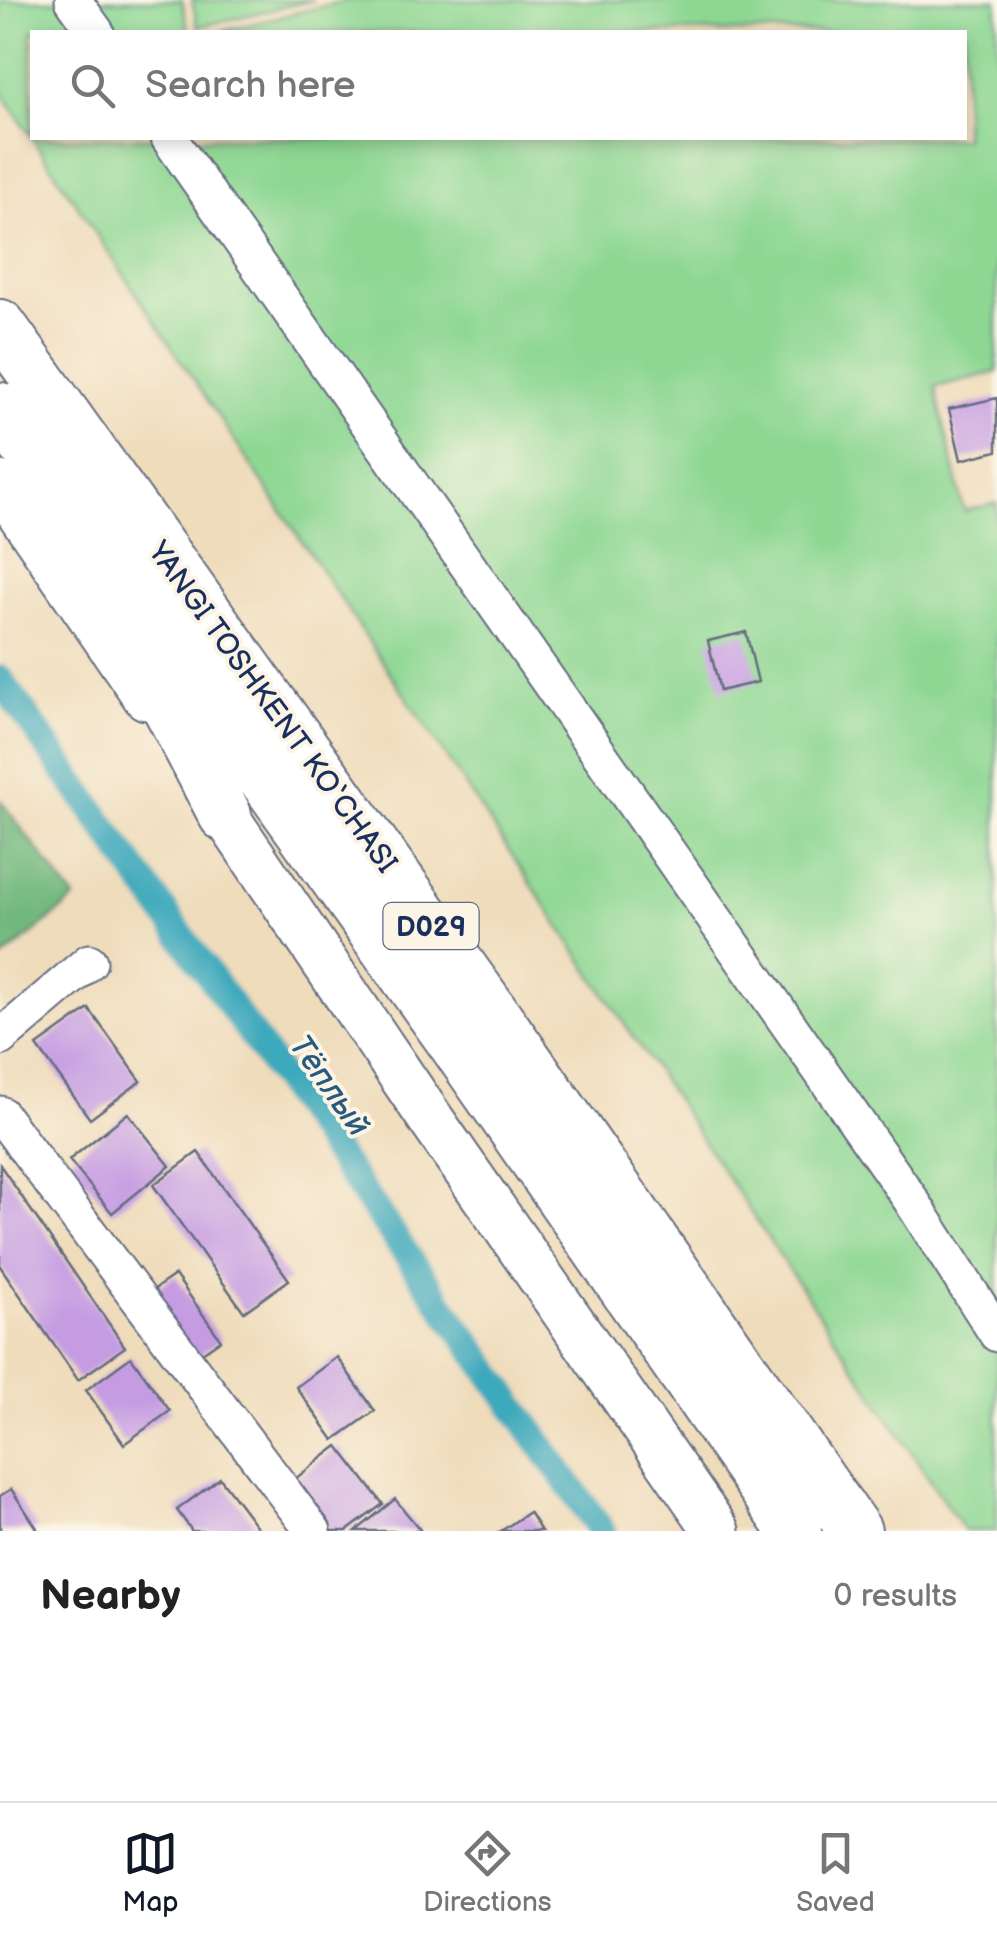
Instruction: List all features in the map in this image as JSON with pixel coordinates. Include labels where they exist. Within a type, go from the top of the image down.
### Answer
[{"type":"highway","name":"YANGI TOSHKENT KO‘CHASI","points":[[0,326],[490,1008],[855,1531]]},
{"type":"highway","name":"YANGI TOSHKENT KO‘CHASI","points":[[0,409],[24,480],[458,1048],[795,1531]]},
{"type":"highway","points":[[0,428],[24,480],[224,815]]},
{"type":"main road","points":[[224,815],[718,1531]]},
{"type":"street","points":[[73,0],[95,30]]},
{"type":"street","points":[[170,140],[910,1200],[997,1334]]},
{"type":"street","points":[[0,1038],[89,962]]},
{"type":"street","points":[[0,1114],[312,1531]]},
{"type":"green space","points":[[0,0],[182,0],[189,30],[30,30],[30,135],[0,90]]},
{"type":"green space","points":[[192,0],[314,0],[198,27]]},
{"type":"green space","points":[[348,0],[997,0],[997,372],[935,387],[964,511],[997,503],[997,1531],[964,1531],[33,140],[967,140],[967,30],[226,30]]},
{"type":"green space","points":[[0,800],[75,899],[0,960]]},
{"type":"building","points":[[997,398],[997,451],[961,460],[949,409]]},
{"type":"building","points":[[746,632],[758,682],[720,691],[708,641]]},
{"type":"building","points":[[89,1009],[141,1081],[90,1119],[37,1046]]},
{"type":"building","points":[[128,1113],[170,1166],[112,1213],[69,1160]]},
{"type":"building","points":[[198,1152],[289,1280],[244,1312],[153,1185]]},
{"type":"building","points":[[0,1165],[125,1347],[78,1380],[0,1266]]},
{"type":"building","points":[[175,1275],[221,1340],[195,1358],[150,1292]]},
{"type":"building","points":[[131,1357],[170,1411],[124,1444],[86,1390]]},
{"type":"building","points":[[337,1357],[375,1411],[334,1440],[296,1387]]},
{"type":"building","points":[[338,1446],[383,1504],[347,1531],[328,1531],[291,1482]]},
{"type":"building","points":[[220,1478],[260,1531],[192,1531],[177,1510]]},
{"type":"building","points":[[11,1489],[37,1528],[32,1531],[0,1531],[0,1496]]},
{"type":"building","points":[[395,1499],[421,1531],[356,1531]]},
{"type":"building","points":[[529,1512],[541,1531],[501,1531]]},
{"type":"waterway","name":"Тёплый","points":[[0,679],[602,1531]]}]
